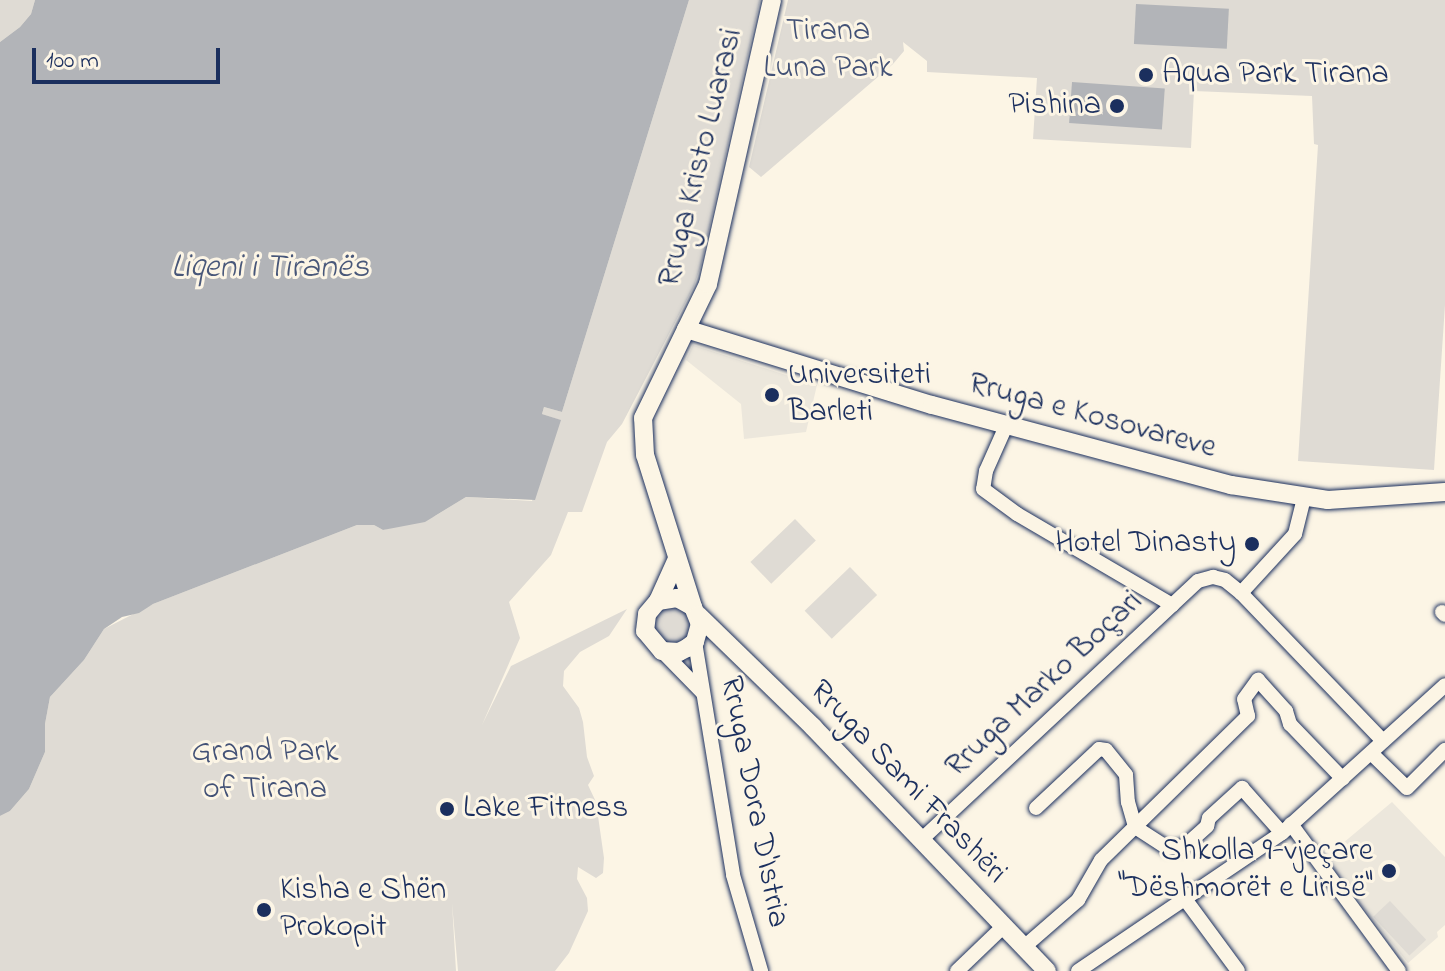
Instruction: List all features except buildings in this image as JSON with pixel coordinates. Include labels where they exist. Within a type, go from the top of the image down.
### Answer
[{"type":"main road","name":"Rruga Kristo Luarasi","points":[[696,611],[645,455],[642,429],[646,404],[686,329],[712,270],[772,0]]},
{"type":"main road","name":"Rruga e Kosovareve","points":[[686,329],[1006,426],[1190,475],[1304,499],[1350,500],[1445,492]]},
{"type":"main road","points":[[677,559],[645,622],[649,639],[662,651],[679,652],[695,641],[722,638]]},
{"type":"main road","points":[[658,601],[677,598],[696,611],[700,624],[695,641]]},
{"type":"main road","name":"Rruga Sami Frashëri","points":[[696,611],[1004,926],[1034,962]]},
{"type":"street","points":[[1006,426],[986,471],[983,489],[1017,514],[1172,605]]},
{"type":"street","points":[[1304,499],[1295,534],[1241,593],[1383,741]]},
{"type":"street","name":"Rruga Marko Boçari","points":[[921,840],[1198,581],[1213,577],[1225,580],[1241,593]]},
{"type":"street","name":"Rruga Dora D'Istria","points":[[695,641],[733,875],[761,971]]},
{"type":"street","points":[[662,651],[702,693]]},
{"type":"street","points":[[1034,962],[1078,900],[1101,860],[1248,716],[1244,699],[1258,680],[1286,711],[1290,724],[1343,779]]},
{"type":"street","points":[[1078,971],[1286,828],[1445,685]]},
{"type":"street","points":[[1036,808],[1099,749],[1106,750],[1126,775],[1128,802],[1135,827],[1167,848],[1185,846],[1207,826],[1209,818],[1242,788],[1286,828],[1399,971]]},
{"type":"street","points":[[1371,753],[1407,788],[1445,750]]},
{"type":"street","points":[[1185,899],[1238,971]]},
{"type":"street","points":[[957,971],[1004,926]]},
{"type":"shaded area","name":"Universiteti Barleti","points":[[693,345],[817,385],[806,432],[744,439],[741,404],[686,360]]},
{"type":"shaded area","name":"Shkolla 9-vjeçare \"Dëshmorët e Lirisë\"","points":[[1392,802],[1445,857],[1445,925],[1437,932],[1438,937],[1408,963],[1324,859]]},
{"type":"green space","points":[[0,0],[35,0],[31,14],[0,42]]},
{"type":"green space","name":"Grand Park of Tirana","points":[[689,0],[760,0],[701,265],[694,286],[622,424],[607,442],[582,512],[568,512],[551,555],[509,602],[520,638],[482,725],[511,666],[627,609],[609,636],[580,652],[564,671],[563,686],[579,708],[583,722],[587,757],[594,776],[588,785],[596,802],[604,858],[603,873],[596,878],[578,867],[577,879],[587,898],[588,911],[569,953],[555,971],[458,971],[452,903],[456,971],[0,971],[0,816],[10,811],[29,789],[45,752],[45,724],[50,697],[84,660],[104,629],[153,604],[357,525],[374,525],[383,530],[435,516],[466,497],[532,501],[560,420],[542,414],[544,407],[562,412]]},
{"type":"green space","name":"Tirana Luna Park","points":[[788,0],[1445,0],[1445,305],[1434,470],[1298,461],[1318,145],[1314,144],[1312,96],[1194,91],[1191,148],[1033,139],[1037,78],[927,72],[927,61],[903,42],[904,51],[893,64],[761,177],[749,167]]},
{"type":"green space","points":[[795,519],[816,541],[771,584],[750,562]]},
{"type":"green space","points":[[850,567],[877,595],[832,639],[805,611]]},
{"type":"green space","points":[[673,607],[686,612],[691,625],[686,638],[673,643],[660,638],[655,625],[660,612]]},
{"type":"green space","points":[[1390,901],[1426,940],[1409,955],[1373,917]]},
{"type":"water","name":"Liqeni i Tiranës","points":[[35,0],[689,0],[562,412],[544,407],[542,414],[561,420],[535,500],[466,497],[425,522],[383,530],[374,525],[357,525],[153,604],[139,613],[122,617],[104,629],[84,660],[50,697],[45,724],[45,752],[29,789],[10,811],[0,816],[0,42],[31,14]]},
{"type":"water","name":"Pishina","points":[[1136,4],[1229,9],[1227,49],[1134,44]]},
{"type":"water","name":"Pishina","points":[[1072,82],[1165,88],[1162,129],[1069,123]]},
{"type":"place","name":"Aqua Park Tirana","points":[[1146,75]]},
{"type":"place","name":"Pishina","points":[[1117,106]]},
{"type":"place","name":"Universiteti Barleti","points":[[772,395]]},
{"type":"place","name":"Hotel Dinasty","points":[[1252,544]]},
{"type":"place","name":"Lake Fitness","points":[[447,809]]},
{"type":"place","name":"Shkolla 9-vjeçare \"Dëshmorët e Lirisë\"","points":[[1389,871]]},
{"type":"place","name":"Kisha e Shën Prokopit","points":[[264,910]]}]
